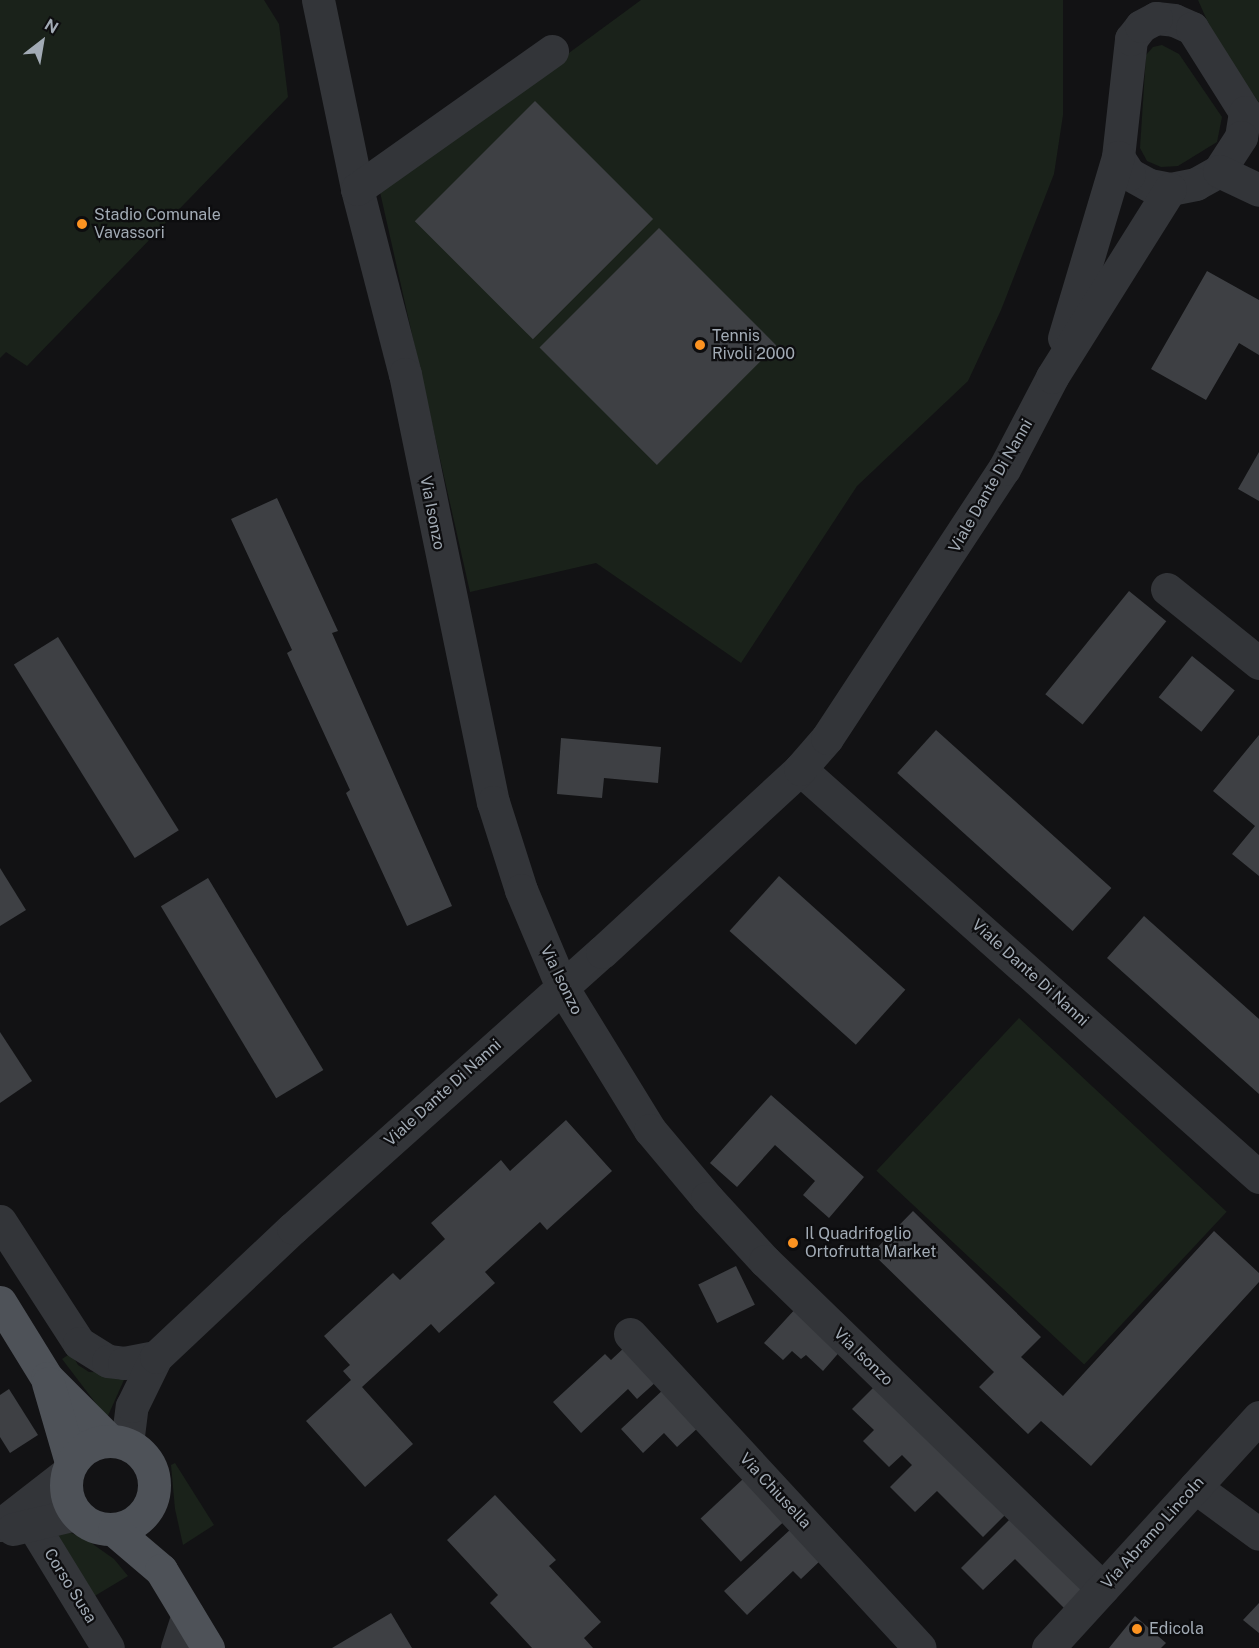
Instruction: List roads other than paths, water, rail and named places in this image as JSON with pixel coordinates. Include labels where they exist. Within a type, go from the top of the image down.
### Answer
[{"type":"main road","points":[[8,1314],[47,1378],[118,1442],[150,1464],[154,1479],[148,1509],[161,1570]]},
{"type":"main road","points":[[47,1378],[69,1468],[67,1494],[76,1514],[99,1529],[114,1530],[139,1519],[148,1509]]},
{"type":"main road","points":[[69,1468],[87,1447],[118,1442]]},
{"type":"main road","points":[[114,1530],[161,1570],[208,1648]]},
{"type":"street","name":"Via Isonzo","points":[[318,0],[357,189],[405,374],[493,802],[521,890],[562,987],[650,1130],[707,1198],[765,1262],[1102,1588]]},
{"type":"street","points":[[1131,0],[1131,39],[1118,157],[1129,174],[1149,185],[1170,189],[1196,184],[1219,171],[1252,119],[1187,14],[1174,20],[1156,18],[1141,26],[1131,39]]},
{"type":"street","points":[[357,189],[552,51]]},
{"type":"street","name":"Viale Dante Di Nanni","points":[[1052,377],[1118,157]]},
{"type":"street","points":[[1219,171],[1259,190]]},
{"type":"street","name":"Viale Dante Di Nanni","points":[[118,1442],[132,1406],[156,1357],[800,769],[827,738],[949,558],[1004,469],[1052,377],[1170,189]]},
{"type":"street","points":[[1167,589],[1259,663]]},
{"type":"street","name":"Viale Dante Di Nanni","points":[[800,769],[1259,1177]]},
{"type":"street","points":[[0,1221],[79,1343],[93,1355],[124,1363],[156,1357]]},
{"type":"street","points":[[8,1314],[51,1303]]},
{"type":"street","name":"Via Chiusella","points":[[630,1334],[920,1648]]},
{"type":"street","name":"Via Abramo Lincoln","points":[[1048,1648],[1259,1417]]},
{"type":"street","points":[[0,1525],[69,1468]]},
{"type":"street","points":[[1195,1487],[1259,1534]]},
{"type":"street","points":[[0,1532],[76,1514]]},
{"type":"street","name":"Corso Susa","points":[[32,1524],[108,1648]]},
{"type":"street","points":[[177,1648],[188,1615]]},
{"type":"place","name":"Stadio Comunale Vavassori","points":[[82,224]]},
{"type":"place","name":"Tennis Rivoli 2000","points":[[700,345]]},
{"type":"place","name":"Il Quadrifoglio Ortofrutta Market","points":[[793,1243]]},
{"type":"place","name":"Edicola","points":[[1137,1629]]}]
